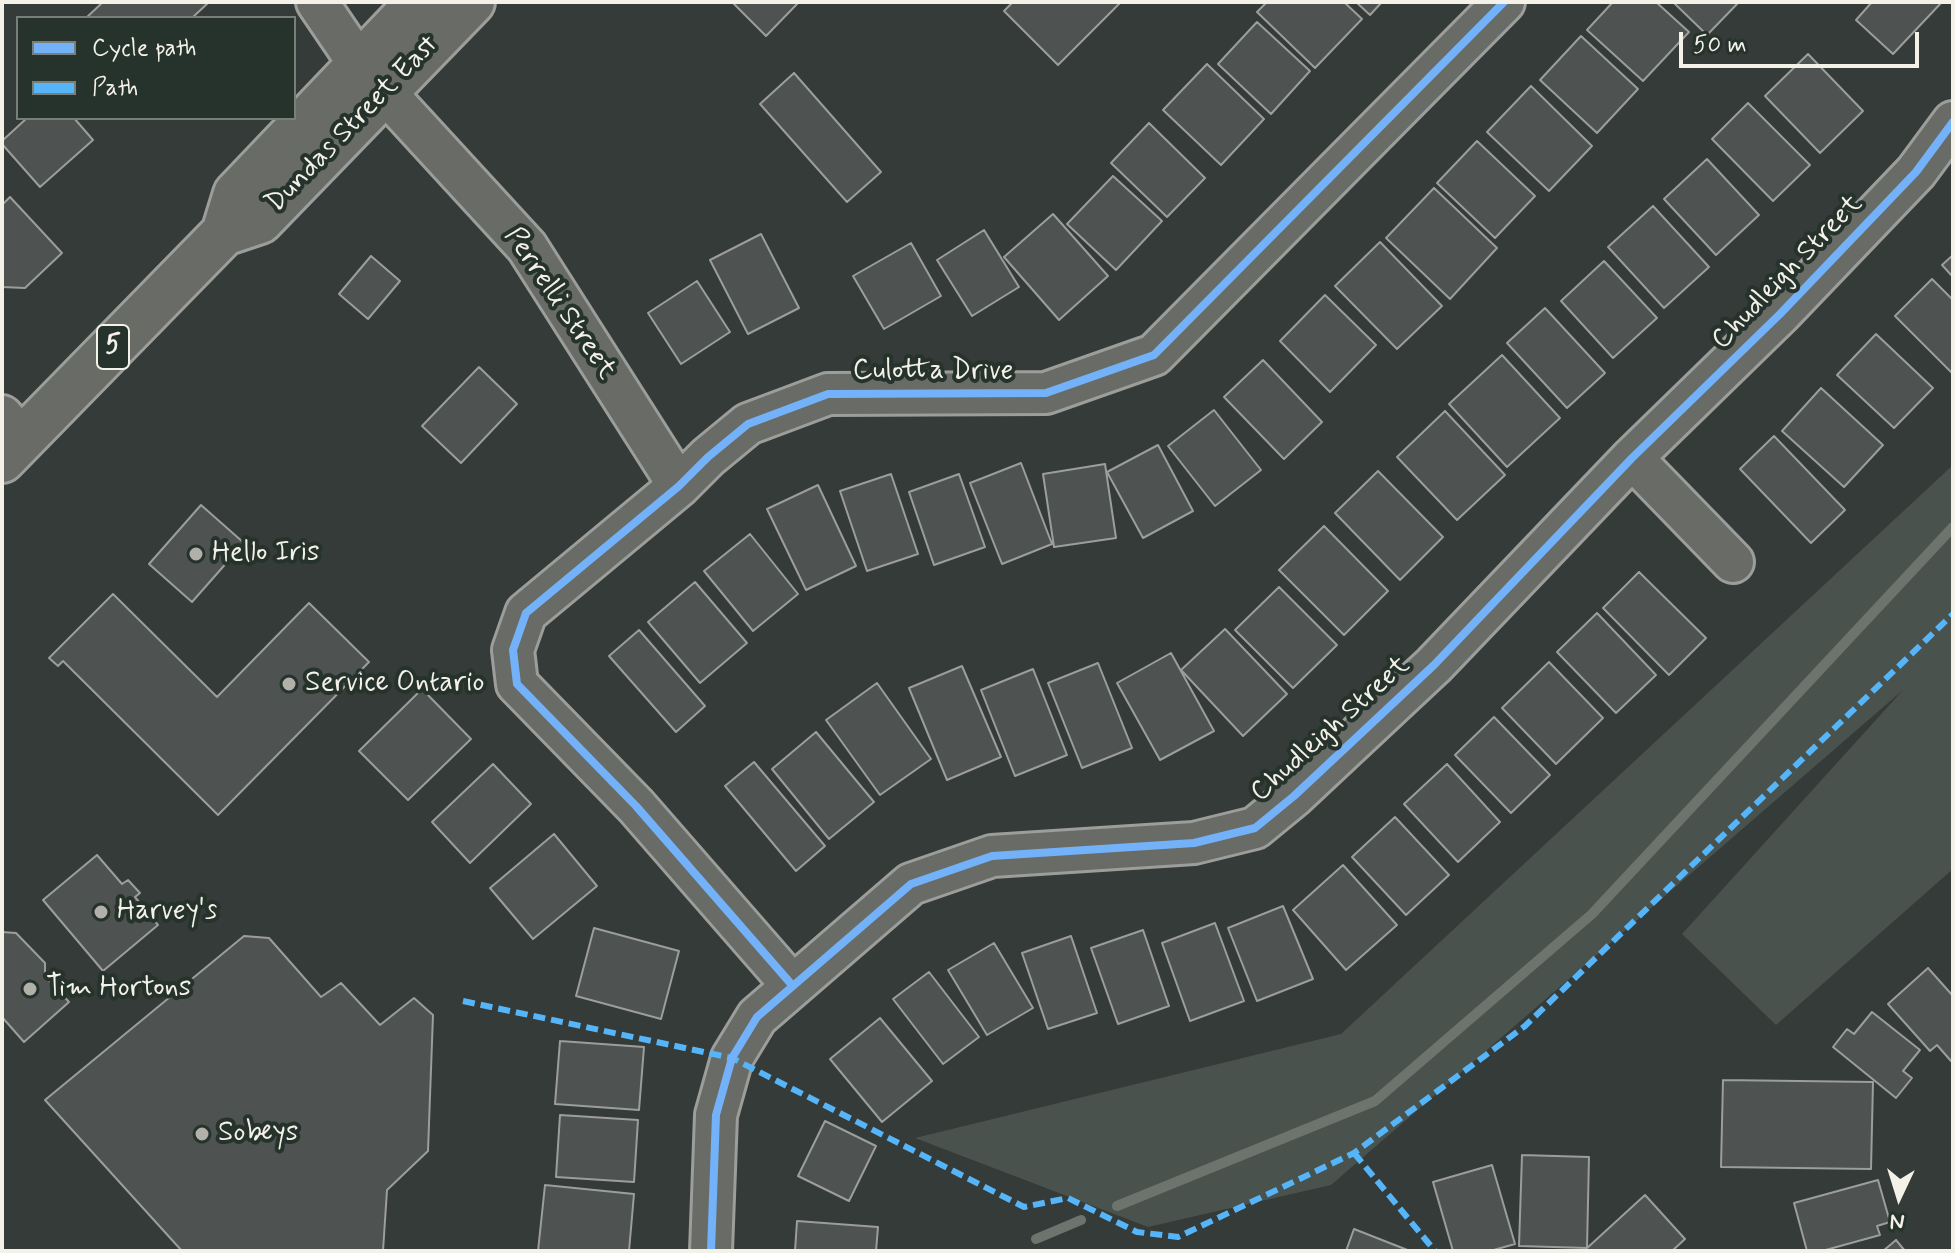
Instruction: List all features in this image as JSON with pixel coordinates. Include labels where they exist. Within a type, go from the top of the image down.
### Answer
[{"type":"main road","name":"Dundas Street East","points":[[9,439],[224,233],[260,221],[371,79],[419,2]]},
{"type":"main road","name":"Dundas Street East","points":[[371,79],[472,2]]},
{"type":"street","name":"Perrelli Street","points":[[317,2],[371,79],[527,247],[679,486]]},
{"type":"street","name":"Culotta Drive","points":[[792,985],[636,806],[517,684],[513,650],[526,613],[679,486],[748,424],[828,394],[1046,393],[1154,355],[1504,2]]},
{"type":"street","name":"Chudleigh Street","points":[[711,1251],[716,1115],[732,1058],[757,1017],[792,985],[911,884],[992,856],[1194,843],[1255,828],[1294,796],[1434,665],[1632,458],[1780,314],[1906,183],[1953,122]]},
{"type":"street","points":[[1632,458],[1733,562]]},
{"type":"shaded area","points":[[1953,465],[1953,869],[1776,1025],[1682,934],[1903,690],[1331,1185],[1148,1227],[915,1138],[1341,1034]]},
{"type":"building","points":[[103,2],[209,2],[194,16],[88,16]]},
{"type":"building","points":[[732,2],[799,2],[766,36]]},
{"type":"building","points":[[1013,2],[1121,2],[1058,65],[1004,11]]},
{"type":"building","points":[[1267,2],[1344,2],[1362,19],[1315,68],[1257,12]]},
{"type":"building","points":[[1356,2],[1382,2],[1370,15]]},
{"type":"building","points":[[1613,2],[1656,2],[1689,32],[1643,81],[1587,30]]},
{"type":"building","points":[[1673,2],[1739,2],[1707,35]]},
{"type":"building","points":[[1872,2],[1942,2],[1893,54],[1856,20]]},
{"type":"building","points":[[1257,22],[1310,71],[1271,114],[1218,64]]},
{"type":"building","points":[[1581,36],[1638,89],[1597,133],[1540,80]]},
{"type":"building","points":[[1808,54],[1863,111],[1820,153],[1765,96]]},
{"type":"building","points":[[1207,64],[1264,119],[1221,165],[1163,110]]},
{"type":"building","points":[[794,73],[881,172],[847,202],[760,104]]},
{"type":"building","points":[[1531,86],[1592,146],[1549,191],[1487,132]]},
{"type":"building","points":[[1748,103],[1810,165],[1773,201],[1712,139]]},
{"type":"building","points":[[25,120],[76,120],[93,140],[40,187],[2,141]]},
{"type":"building","points":[[1149,123],[1205,178],[1167,217],[1111,163]]},
{"type":"building","points":[[1477,141],[1535,196],[1495,238],[1437,183]]},
{"type":"building","points":[[1707,159],[1759,215],[1716,255],[1664,199]]},
{"type":"building","points":[[1113,176],[1162,221],[1116,270],[1067,224]]},
{"type":"building","points":[[1434,188],[1497,248],[1450,299],[1386,238]]},
{"type":"building","points":[[10,197],[62,253],[25,288],[2,287],[2,205]]},
{"type":"building","points":[[1653,206],[1709,267],[1664,308],[1608,247]]},
{"type":"building","points":[[1053,214],[1108,276],[1059,320],[1004,257]]},
{"type":"building","points":[[984,230],[1019,287],[972,316],[937,260]]},
{"type":"building","points":[[761,234],[799,308],[748,334],[710,260]]},
{"type":"building","points":[[1380,242],[1442,306],[1397,349],[1335,286]]},
{"type":"building","points":[[911,243],[941,296],[884,329],[853,276]]},
{"type":"building","points":[[1953,255],[1953,277],[1942,265]]},
{"type":"building","points":[[371,256],[400,281],[368,319],[339,294]]},
{"type":"building","points":[[1604,261],[1657,318],[1613,358],[1561,301]]},
{"type":"building","points":[[1932,279],[1953,300],[1953,374],[1895,316]]},
{"type":"building","points":[[697,281],[730,332],[681,364],[648,313]]},
{"type":"building","points":[[1325,295],[1376,345],[1330,392],[1280,341]]},
{"type":"building","points":[[1545,308],[1605,373],[1567,408],[1507,343]]},
{"type":"building","points":[[1876,334],[1933,388],[1894,428],[1837,375]]},
{"type":"building","points":[[1502,355],[1560,418],[1507,467],[1449,404]]},
{"type":"building","points":[[1263,360],[1322,422],[1284,459],[1224,397]]},
{"type":"building","points":[[479,367],[517,404],[461,463],[422,426]]},
{"type":"building","points":[[1821,388],[1883,445],[1844,487],[1782,431]]},
{"type":"building","points":[[1214,410],[1261,470],[1215,506],[1168,446]]},
{"type":"building","points":[[1445,411],[1505,475],[1457,520],[1397,457]]},
{"type":"building","points":[[1774,436],[1845,510],[1811,543],[1740,469]]},
{"type":"building","points":[[1158,445],[1193,511],[1143,538],[1107,472]]},
{"type":"building","points":[[1021,463],[1052,544],[1002,564],[970,483]]},
{"type":"building","points":[[1105,464],[1116,538],[1054,547],[1043,474]]},
{"type":"building","points":[[1378,471],[1443,537],[1400,580],[1335,513]]},
{"type":"building","points":[[891,474],[918,554],[867,571],[840,491]]},
{"type":"building","points":[[959,474],[985,547],[934,565],[909,492]]},
{"type":"building","points":[[818,485],[856,566],[806,590],[767,509]]},
{"type":"building","name":"Hello Iris","points":[[201,505],[244,543],[192,602],[149,564]]},
{"type":"building","points":[[1324,526],[1388,591],[1344,635],[1279,570]]},
{"type":"building","points":[[750,534],[798,594],[753,631],[704,571]]},
{"type":"building","points":[[1639,572],[1706,638],[1669,675],[1603,608]]},
{"type":"building","points":[[695,582],[747,643],[700,683],[648,622]]},
{"type":"building","points":[[1279,587],[1337,645],[1293,688],[1235,630]]},
{"type":"building","points":[[113,594],[217,697],[309,603],[369,662],[218,815],[63,661],[58,666],[49,658]]},
{"type":"building","points":[[1597,613],[1656,675],[1616,713],[1557,652]]},
{"type":"building","points":[[1225,629],[1287,694],[1243,736],[1181,670]]},
{"type":"building","points":[[639,630],[705,706],[676,732],[609,656]]},
{"type":"building","points":[[1171,653],[1214,731],[1160,760],[1117,683]]},
{"type":"building","points":[[1549,662],[1603,718],[1556,764],[1502,708]]},
{"type":"building","points":[[1098,663],[1132,748],[1082,768],[1048,683]]},
{"type":"building","points":[[962,666],[1001,757],[947,780],[909,688]]},
{"type":"building","points":[[1033,669],[1067,755],[1015,776],[981,690]]},
{"type":"building","points":[[877,683],[931,759],[880,795],[826,720]]},
{"type":"building","points":[[422,689],[471,739],[408,800],[359,751]]},
{"type":"building","points":[[1494,717],[1550,775],[1511,813],[1455,755]]},
{"type":"building","points":[[816,732],[874,802],[829,839],[772,769]]},
{"type":"building","points":[[754,762],[825,846],[796,871],[725,786]]},
{"type":"building","points":[[493,764],[531,804],[470,863],[432,822]]},
{"type":"building","points":[[1447,764],[1500,822],[1458,862],[1404,804]]},
{"type":"building","points":[[1395,817],[1449,875],[1406,915],[1352,857]]},
{"type":"building","points":[[554,834],[597,886],[533,939],[490,888]]},
{"type":"building","name":"Harvey's","points":[[97,855],[122,884],[128,880],[140,893],[135,897],[158,925],[103,971],[43,900]]},
{"type":"building","points":[[1343,865],[1397,925],[1346,970],[1293,910]]},
{"type":"building","points":[[1283,906],[1313,979],[1257,1001],[1228,928]]},
{"type":"building","points":[[1215,923],[1244,1001],[1190,1021],[1162,943]]},
{"type":"building","points":[[594,928],[679,951],[661,1019],[576,996]]},
{"type":"building","points":[[1143,930],[1169,1006],[1118,1024],[1091,948]]},
{"type":"building","name":"Tim Hortons","points":[[2,932],[16,933],[45,963],[45,976],[69,1002],[24,1042],[2,1017]]},
{"type":"building","points":[[244,936],[269,938],[321,997],[341,983],[380,1025],[414,998],[433,1015],[428,1151],[387,1190],[383,1251],[182,1251],[45,1100]]},
{"type":"building","points":[[1071,936],[1097,1013],[1048,1029],[1022,953]]},
{"type":"building","points":[[994,943],[1033,1008],[987,1035],[948,970]]},
{"type":"building","points":[[1928,968],[1953,996],[1951,1061],[1937,1045],[1930,1051],[1888,1004]]},
{"type":"building","points":[[929,972],[979,1037],[943,1064],[893,999]]},
{"type":"building","points":[[1872,1012],[1920,1050],[1903,1071],[1912,1078],[1896,1098],[1833,1047],[1847,1029],[1854,1034]]},
{"type":"building","points":[[880,1018],[932,1081],[882,1122],[830,1059]]},
{"type":"building","points":[[560,1041],[644,1047],[639,1110],[555,1104]]},
{"type":"building","points":[[1723,1080],[1873,1082],[1871,1169],[1721,1167]]},
{"type":"building","points":[[560,1115],[638,1120],[634,1182],[556,1177]]},
{"type":"building","points":[[825,1121],[876,1146],[849,1201],[798,1176]]},
{"type":"building","points":[[1522,1155],[1589,1157],[1587,1248],[1519,1246]]},
{"type":"building","points":[[1492,1165],[1515,1244],[1490,1251],[1453,1251],[1433,1182]]},
{"type":"building","points":[[1878,1180],[1890,1222],[1877,1226],[1880,1235],[1822,1251],[1807,1251],[1794,1203]]},
{"type":"building","points":[[545,1185],[634,1194],[629,1251],[538,1251]]},
{"type":"building","points":[[1645,1195],[1685,1239],[1672,1251],[1586,1249]]},
{"type":"building","points":[[797,1221],[878,1227],[876,1251],[795,1251]]},
{"type":"building","points":[[1354,1229],[1410,1251],[1346,1251]]},
{"type":"building","points":[[1896,1240],[1905,1251],[1883,1251]]},
{"type":"waterway","points":[[1117,1206],[1375,1101],[1592,914],[1953,527]]},
{"type":"waterway","points":[[1036,1239],[1081,1220]]},
{"type":"marked path","points":[[463,1001],[732,1058],[1024,1207],[1068,1198],[1137,1232],[1178,1237],[1354,1153],[1525,1026],[1953,614]]},
{"type":"marked path","points":[[1354,1153],[1435,1251]]},
{"type":"cycle path","points":[[792,985],[636,806],[517,684],[513,650],[526,613],[679,486],[748,424],[828,394],[1046,393],[1154,355],[1504,2]]},
{"type":"cycle path","points":[[711,1251],[716,1115],[732,1058],[757,1017],[911,884],[992,856],[1194,843],[1255,828],[1294,796],[1434,665],[1632,458],[1780,314],[1916,172],[1953,122]]},
{"type":"place","name":"Hello Iris","points":[[196,554]]},
{"type":"place","name":"Service Ontario","points":[[289,684]]},
{"type":"place","name":"Harvey's","points":[[101,912]]},
{"type":"place","name":"Tim Hortons","points":[[30,989]]},
{"type":"place","name":"Sobeys","points":[[202,1134]]}]
